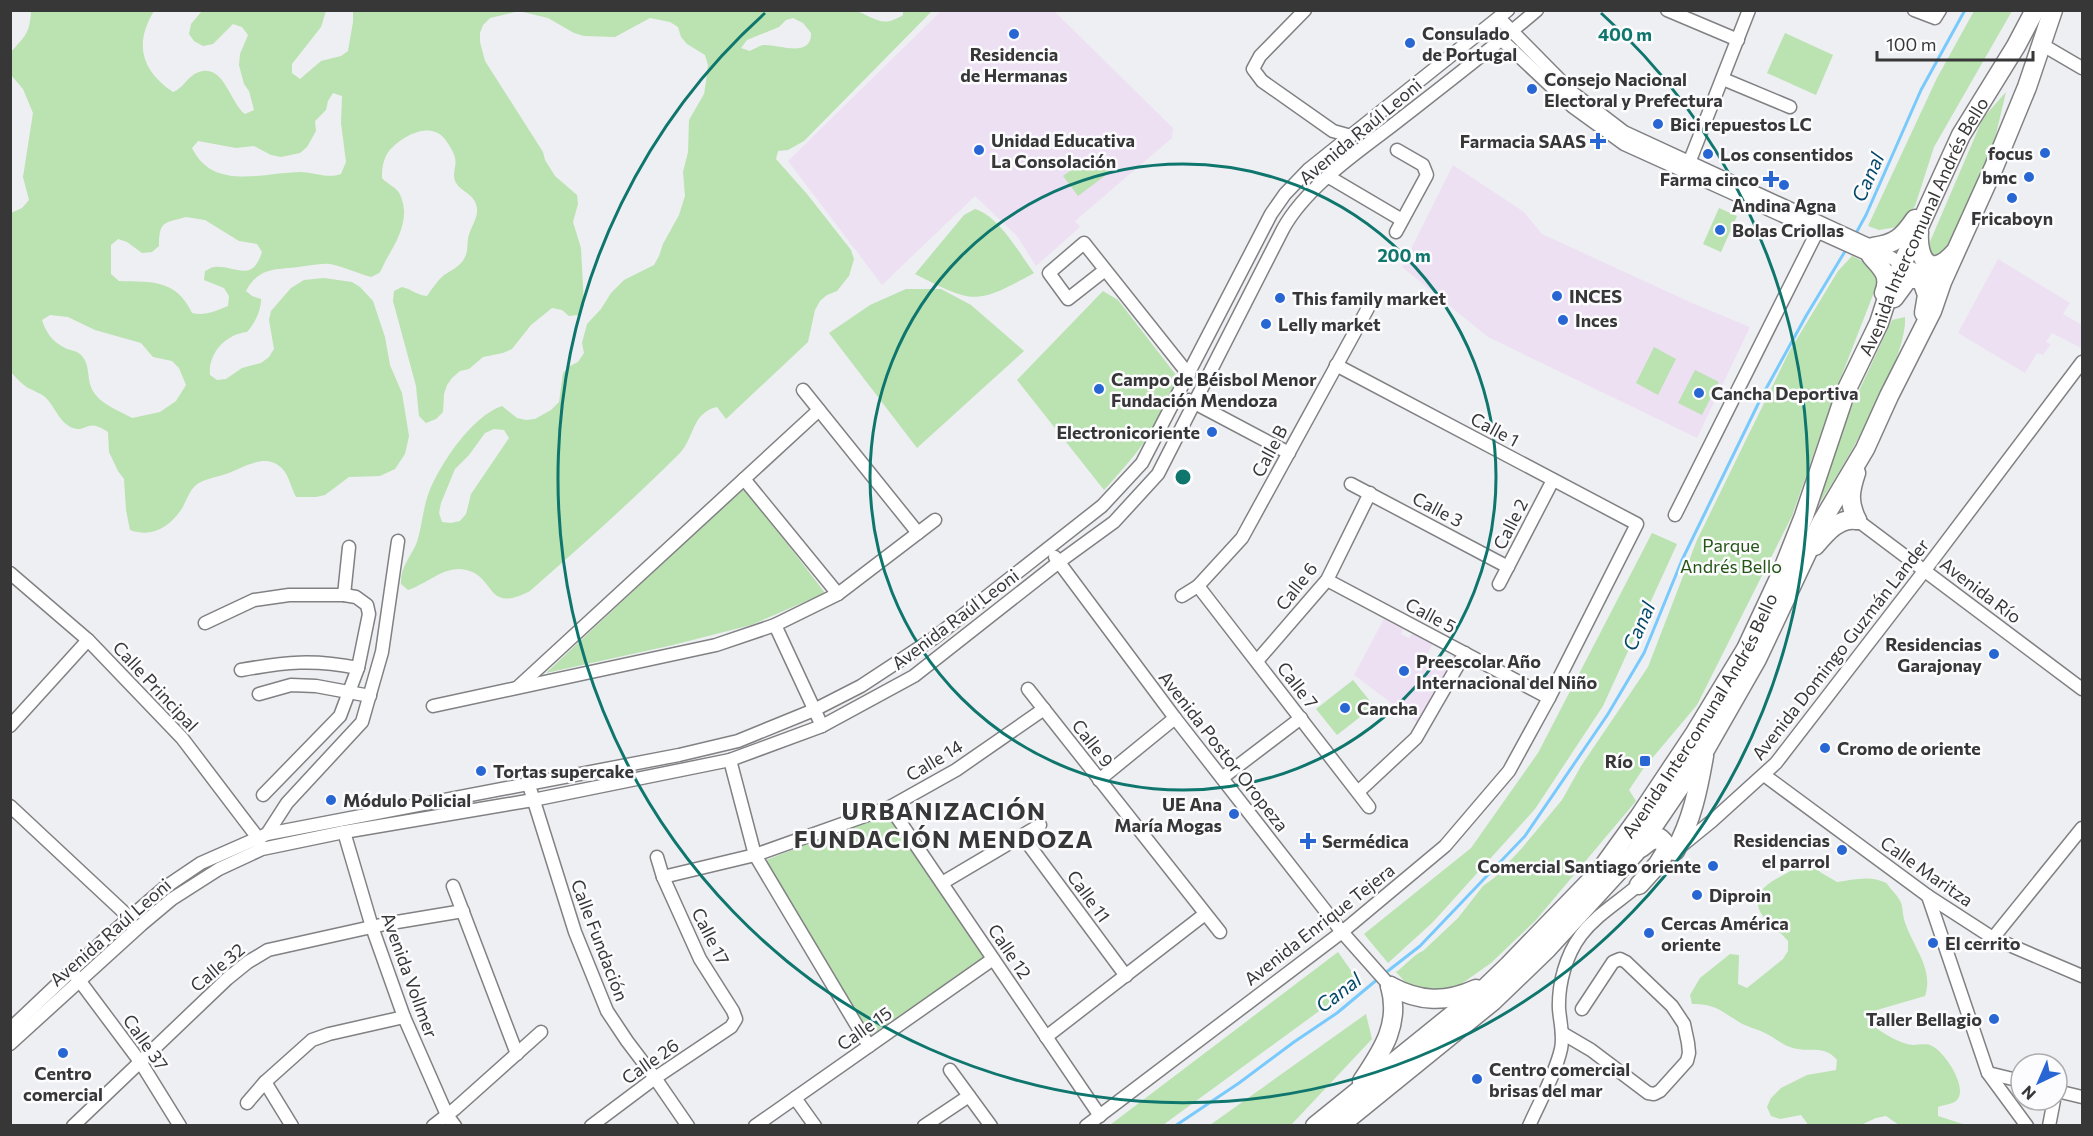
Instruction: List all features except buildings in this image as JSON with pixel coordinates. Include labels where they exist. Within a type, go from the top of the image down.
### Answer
[{"type":"main road","name":"Avenida Intercomunal Andrés Bello","points":[[1315,1125],[1482,991],[1536,940],[1600,871],[1695,733],[1746,650],[1785,565],[1846,391],[1879,323],[1888,295],[1961,135],[2016,46],[2035,10]]},
{"type":"main road","name":"Avenida Intercomunal Andrés Bello","points":[[1339,1125],[1493,1001],[1547,949],[1635,853],[1706,750],[1757,659],[1830,505],[1857,463],[1932,310],[1942,282],[2021,103],[2053,10]]},
{"type":"main road","points":[[1879,323],[1877,314],[1887,277],[1885,270],[1866,249],[1894,242],[1900,238],[1923,207],[1930,203]]},
{"type":"main road","points":[[1920,224],[1918,249],[1922,258],[1929,263],[1938,265],[1945,262],[1957,249]]},
{"type":"main road","points":[[1879,323],[1908,279],[1922,281],[1927,295],[1915,344]]},
{"type":"main road","points":[[1857,463],[1850,497],[1857,520]]},
{"type":"main road","points":[[1804,559],[1822,538],[1841,522],[1849,519],[1857,520]]},
{"type":"main road","points":[[1676,851],[1699,790],[1706,750]]},
{"type":"main road","points":[[1635,853],[1655,838],[1660,838],[1666,846],[1664,856],[1639,885]]},
{"type":"main road","points":[[1390,986],[1409,996],[1429,999],[1447,998],[1467,993],[1498,975]]},
{"type":"main road","points":[[1354,1093],[1373,1064],[1394,1021],[1390,986]]},
{"type":"street","points":[[1305,10],[1260,56],[1253,69],[1262,81],[1333,131],[1351,136]]},
{"type":"street","name":"Avenida Raúl Leoni","points":[[10,1029],[172,899],[262,840],[344,832],[532,800],[730,760],[822,726],[914,676],[1059,562],[1114,522],[1158,474],[1283,229],[1300,206],[1329,177],[1537,10]]},
{"type":"street","points":[[1667,10],[1738,40]]},
{"type":"street","points":[[1687,167],[1749,10]]},
{"type":"street","points":[[1914,10],[1935,18],[1940,10]]},
{"type":"street","points":[[1503,14],[1511,32],[1574,93],[1624,132],[1687,167],[1866,249],[1893,264],[1902,264],[1942,282]]},
{"type":"street","name":"Avenida Raúl Leoni","points":[[10,1044],[130,918],[164,888],[201,862],[262,840],[528,782],[738,741],[814,710],[861,686],[934,638],[1102,506],[1142,463],[1268,220],[1285,194],[1310,169],[1503,14]]},
{"type":"street","points":[[1488,27],[1573,106],[1624,144],[1687,167]]},
{"type":"street","points":[[2041,44],[2082,68]]},
{"type":"street","points":[[1723,78],[1790,107]]},
{"type":"street","points":[[1396,150],[1423,165],[1427,170],[1427,175],[1396,232]]},
{"type":"street","points":[[1329,177],[1402,220]]},
{"type":"street","points":[[1268,220],[1283,229]]},
{"type":"street","points":[[1675,515],[1825,232]]},
{"type":"street","points":[[1105,270],[1068,299],[1049,273],[1084,243],[1189,375]]},
{"type":"street","name":"Calle B","points":[[1182,596],[1198,586],[1242,538],[1368,308]]},
{"type":"street","name":"Avenida Domingo Guzmán Lander","points":[[1529,1125],[1561,1050],[1560,988],[1570,954],[1580,936],[1598,917],[1639,885],[1764,775],[1797,736],[1925,570],[2082,362]]},
{"type":"street","name":"Calle 1","points":[[1336,365],[1637,524]]},
{"type":"street","points":[[803,390],[918,533]]},
{"type":"street","points":[[1178,395],[1289,453]]},
{"type":"street","points":[[517,688],[819,410]]},
{"type":"street","points":[[744,479],[838,594]]},
{"type":"street","name":"Calle 2","points":[[1499,584],[1553,480]]},
{"type":"street","name":"Calle 3","points":[[1351,484],[1508,567]]},
{"type":"street","name":"Calle 6","points":[[1257,662],[1327,580],[1370,494]]},
{"type":"street","points":[[433,706],[716,645],[775,625],[838,594],[935,520]]},
{"type":"street","name":"Avenida Río","points":[[1857,520],[2082,689]]},
{"type":"street","name":"Avenida Enrique Tejera","points":[[1086,1125],[1342,932],[1445,846],[1509,771],[1550,698],[1637,524]]},
{"type":"street","points":[[262,840],[287,803],[362,722],[382,652],[398,541]]},
{"type":"street","points":[[344,594],[350,547]]},
{"type":"street","name":"Avenida Postor Oropeza","points":[[1048,549],[1175,718],[1342,932],[1390,986]]},
{"type":"street","name":"Calle Principal","points":[[10,573],[88,640],[182,738],[262,840]]},
{"type":"street","name":"Calle 5","points":[[1327,580],[1550,698]]},
{"type":"street","name":"Calle 7","points":[[1198,586],[1369,807]]},
{"type":"street","points":[[205,623],[254,600],[289,595],[344,594],[356,597],[367,605],[369,614],[358,668],[340,716],[263,795]]},
{"type":"street","points":[[775,625],[822,726]]},
{"type":"street","points":[[10,726],[88,640]]},
{"type":"street","points":[[1358,792],[1416,738],[1465,653]]},
{"type":"street","points":[[241,670],[310,661],[358,668]]},
{"type":"street","points":[[259,694],[291,685],[316,686],[370,696]]},
{"type":"street","name":"Calle 9","points":[[1028,689],[1220,932]]},
{"type":"street","name":"Calle 14","points":[[663,877],[755,855],[890,807],[956,770],[1044,709]]},
{"type":"street","points":[[1099,780],[1175,718]]},
{"type":"street","points":[[1222,778],[1300,718]]},
{"type":"street","points":[[730,760],[755,855],[869,1046]]},
{"type":"street","name":"Calle Maritza","points":[[1764,775],[1928,896],[1993,938],[2082,976]]},
{"type":"street","name":"Calle Fundación","points":[[528,782],[575,932],[607,1011],[688,1125]]},
{"type":"street","points":[[10,806],[130,918]]},
{"type":"street","name":"Calle 12","points":[[890,807],[1100,1116]]},
{"type":"street","points":[[942,883],[1040,825]]},
{"type":"street","points":[[1993,938],[2082,828]]},
{"type":"street","name":"Avenida Vollmer","points":[[344,832],[372,927],[404,1017],[451,1120]]},
{"type":"street","name":"Calle 11","points":[[1023,837],[1126,976]]},
{"type":"street","name":"Calle 17","points":[[657,857],[663,877],[700,959],[733,1011],[736,1019],[731,1027]]},
{"type":"street","points":[[453,886],[517,1054]]},
{"type":"street","points":[[1928,896],[1988,1073],[2027,1125]]},
{"type":"street","name":"Calle 32","points":[[74,1125],[227,979],[268,950],[372,927],[463,911]]},
{"type":"street","points":[[1046,1037],[1205,914]]},
{"type":"street","name":"Calle 15","points":[[755,1125],[993,959]]},
{"type":"street","points":[[1562,1033],[1591,1050],[1648,1093],[1654,1094],[1660,1091],[1687,1061],[1689,1053],[1684,1024],[1672,1006],[1620,959],[1613,962],[1582,1009]]},
{"type":"street","name":"Calle 37","points":[[76,976],[141,1063],[180,1125]]},
{"type":"street","points":[[247,1103],[265,1082],[312,1040],[404,1017]]},
{"type":"street","name":"Calle 26","points":[[591,1125],[731,1027]]},
{"type":"street","points":[[433,1125],[451,1120],[541,1032]]},
{"type":"street","points":[[950,1070],[991,1125]]},
{"type":"street","points":[[1988,1073],[2009,1079]]},
{"type":"street","points":[[265,1082],[292,1125]]},
{"type":"street","points":[[924,1125],[969,1096]]},
{"type":"street","points":[[795,1098],[815,1125]]},
{"type":"shaded area","name":"Unidad Educativa La Consolación","points":[[941,11],[1054,11],[1173,128],[1172,138],[1075,221],[1080,227],[1036,266],[1017,236],[975,196],[882,285],[788,161]]},
{"type":"shaded area","name":"INCES","points":[[1453,165],[1524,212],[1542,234],[1750,327],[1697,438],[1488,337],[1402,267]]},
{"type":"shaded area","points":[[1998,259],[2070,303],[2063,314],[2082,325],[2081,348],[2052,333],[2046,342],[2051,344],[2043,355],[2037,353],[2025,373],[1958,333]]},
{"type":"shaded area","name":"Preescolar Año Internacional del Niño","points":[[1384,619],[1403,629],[1401,634],[1409,638],[1413,632],[1433,643],[1427,655],[1447,666],[1454,655],[1454,660],[1418,723],[1354,675]]},
{"type":"green space","points":[[854,10],[878,20],[889,21],[903,15],[903,11],[932,11],[804,141],[788,150],[778,151],[776,159],[851,250],[854,259],[849,276],[837,291],[820,301],[815,310],[808,342],[726,419],[717,407],[702,415],[684,448],[661,472],[530,591],[515,597],[497,596],[480,577],[459,569],[439,574],[408,590],[401,584],[402,572],[417,542],[429,492],[458,442],[479,420],[502,406],[517,418],[526,420],[535,419],[551,410],[559,402],[563,373],[578,362],[584,353],[582,343],[587,324],[624,280],[654,265],[679,215],[685,196],[683,172],[688,152],[689,120],[704,94],[708,65],[705,55],[687,44],[681,37],[678,27],[670,22],[650,18],[615,37],[584,36],[548,18],[519,11],[490,18],[483,25],[480,42],[485,61],[543,152],[555,176],[577,195],[578,204],[573,222],[581,248],[584,306],[578,315],[569,316],[562,310],[552,308],[531,325],[512,349],[483,357],[469,369],[460,371],[447,385],[443,412],[436,419],[426,423],[419,416],[416,386],[393,301],[394,291],[402,287],[427,296],[441,277],[456,268],[467,253],[469,234],[477,215],[476,205],[472,197],[455,181],[454,156],[446,140],[438,133],[416,132],[394,145],[385,157],[382,178],[400,194],[404,214],[398,238],[379,273],[371,277],[330,264],[275,270],[256,278],[246,291],[261,299],[259,312],[247,332],[232,336],[215,352],[210,375],[217,380],[226,379],[242,368],[261,363],[269,357],[274,349],[269,320],[271,311],[291,288],[304,280],[324,278],[352,282],[373,301],[385,337],[390,365],[402,393],[409,436],[405,454],[395,469],[380,476],[349,477],[325,495],[296,497],[282,468],[272,462],[258,462],[196,485],[181,510],[165,526],[146,533],[130,530],[124,479],[109,452],[108,432],[91,425],[81,429],[68,426],[45,397],[19,381],[11,372],[11,213],[22,208],[29,200],[23,177],[33,113],[23,89],[11,75],[11,52],[28,30],[31,11],[154,11],[144,34],[143,45],[144,56],[154,75],[173,92],[199,72],[215,73],[221,78],[245,114],[254,110],[239,65],[240,54],[248,35],[242,27],[233,24],[213,44],[203,46],[194,41],[189,34],[191,24],[202,11],[326,11],[321,27],[292,64],[292,73],[300,79],[321,61],[341,56],[348,51],[353,11]],"holes":[[[793,18],[803,23],[811,33],[810,41],[806,46],[793,48],[763,45],[750,51],[741,48],[747,40],[779,27],[786,20]],[[333,93],[342,96],[341,123],[346,162],[341,174],[326,176],[299,172],[254,176],[225,175],[212,170],[201,161],[192,148],[198,141],[236,148],[254,146],[271,155],[281,157],[300,153],[307,147],[316,131],[315,121],[326,110]],[[186,217],[205,220],[239,241],[257,244],[262,252],[253,268],[242,271],[212,267],[205,271],[204,280],[224,288],[229,296],[228,306],[206,313],[192,313],[186,302],[171,288],[152,283],[119,281],[111,274],[111,245],[118,239],[127,242],[142,253],[152,252],[159,246],[160,231],[168,222]],[[50,315],[68,317],[95,330],[141,343],[153,357],[172,361],[179,368],[186,385],[176,401],[160,412],[132,418],[108,406],[94,393],[82,356],[57,343],[48,333],[42,320]],[[494,429],[504,430],[509,438],[471,494],[466,514],[460,521],[442,522],[439,513],[441,503],[455,469],[485,433]]]},
{"type":"green space","points":[[1974,11],[2012,11],[1934,147],[1915,206],[1897,227],[1879,230],[1868,226],[1937,78]]},
{"type":"green space","points":[[1785,33],[1833,55],[1816,95],[1767,73]]},
{"type":"green space","points":[[2006,92],[1992,151],[1946,252],[1933,259],[1926,251],[1983,118]]},
{"type":"green space","points":[[1094,153],[1110,172],[1078,196],[1063,176]]},
{"type":"green space","name":"Bolas Criollas","points":[[1719,208],[1737,216],[1721,252],[1703,244]]},
{"type":"green space","points":[[975,209],[984,213],[1000,227],[1034,273],[999,291],[975,297],[950,291],[915,274],[964,215]]},
{"type":"green space","name":"Parque Andrés Bello","points":[[1852,256],[1868,266],[1878,282],[1836,390],[1792,516],[1697,705],[1643,769],[1629,790],[1636,801],[1536,920],[1491,963],[1457,987],[1420,991],[1406,983],[1396,972],[1423,951],[1458,918],[1483,886],[1494,878],[1522,848],[1562,800],[1581,766],[1648,667],[1697,540],[1789,352],[1838,271]]},
{"type":"green space","points":[[906,289],[941,289],[971,305],[1024,351],[917,448],[829,333],[870,305]]},
{"type":"green space","name":"Campo de Béisbol Menor Fundación Mendoza","points":[[1103,291],[1118,300],[1176,375],[1167,405],[1148,437],[1104,490],[1017,380]]},
{"type":"green space","points":[[1905,317],[1903,336],[1885,385],[1858,440],[1819,504],[1844,423],[1892,320]]},
{"type":"green space","points":[[1654,347],[1676,359],[1658,395],[1636,383]]},
{"type":"green space","name":"Cancha Deportiva","points":[[1695,370],[1719,382],[1702,415],[1678,403]]},
{"type":"green space","points":[[744,487],[825,593],[751,625],[546,673]]},
{"type":"green space","points":[[1652,533],[1677,544],[1603,706],[1535,809],[1433,922],[1388,963],[1364,934],[1471,848],[1538,753]]},
{"type":"green space","name":"Cancha","points":[[1353,680],[1374,706],[1337,735],[1316,709]]},
{"type":"green space","points":[[889,813],[986,956],[869,1037],[766,860]]},
{"type":"green space","points":[[1809,859],[1820,872],[1837,882],[1866,878],[1885,882],[1899,899],[1906,925],[1925,968],[1927,986],[1925,996],[1877,1010],[1872,1015],[1871,1024],[1897,1040],[1913,1045],[1930,1045],[1943,1055],[1954,1071],[1960,1088],[1956,1101],[1938,1107],[1938,1116],[1966,1125],[1899,1125],[1886,1116],[1861,1125],[1809,1126],[1801,1115],[1780,1119],[1771,1116],[1767,1107],[1771,1098],[1781,1088],[1807,1075],[1836,1070],[1837,1060],[1821,1050],[1797,1049],[1787,1046],[1765,1033],[1742,1024],[1723,1011],[1692,1004],[1690,995],[1700,978],[1730,954],[1739,955],[1738,984],[1747,988],[1783,959],[1788,951],[1788,941],[1761,914],[1759,895],[1768,884]]},
{"type":"green space","points":[[1338,952],[1359,982],[1163,1125],[1110,1125]]},
{"type":"green space","points":[[1366,1014],[1372,1039],[1291,1125],[1210,1125]]},
{"type":"waterway","name":"Canal","points":[[1855,235],[1921,90],[1965,10]]},
{"type":"waterway","name":"Canal","points":[[1384,974],[1420,946],[1525,836],[1608,714],[1644,653],[1682,560],[1762,396],[1847,248]]},
{"type":"waterway","name":"Canal","points":[[1175,1126],[1337,1013],[1379,978]]},
{"type":"place","name":"Residencia de Hermanas","points":[[1014,34]]},
{"type":"place","name":"Consulado de Portugal","points":[[1410,43]]},
{"type":"place","name":"Consejo Nacional Electoral y Prefectura","points":[[1532,89]]},
{"type":"place","name":"Bici repuestos LC","points":[[1658,124]]},
{"type":"place","name":"Farmacia SAAS","points":[[1598,141]]},
{"type":"place","name":"Unidad Educativa La Consolación","points":[[979,150]]},
{"type":"place","name":"focus","points":[[2045,153]]},
{"type":"place","name":"Los consentidos","points":[[1708,154]]},
{"type":"place","name":"bmc","points":[[2029,177]]},
{"type":"place","name":"Farma cinco","points":[[1771,179]]},
{"type":"place","name":"Andina Agna","points":[[1784,185]]},
{"type":"place","name":"Fricaboyn","points":[[2012,198]]},
{"type":"place","name":"Bolas Criollas","points":[[1720,230]]},
{"type":"place","name":"INCES","points":[[1557,296]]},
{"type":"place","name":"This family market","points":[[1280,298]]},
{"type":"place","name":"Inces","points":[[1563,320]]},
{"type":"place","name":"Lelly market","points":[[1266,324]]},
{"type":"place","name":"Campo de Béisbol Menor Fundación Mendoza","points":[[1099,389]]},
{"type":"place","name":"Cancha Deportiva","points":[[1699,393]]},
{"type":"place","name":"Electronicoriente","points":[[1212,432]]},
{"type":"place","name":"Residencias Garajonay","points":[[1994,654]]},
{"type":"place","name":"Preescolar Año Internacional del Niño","points":[[1404,671]]},
{"type":"place","name":"Cancha","points":[[1345,708]]},
{"type":"place","name":"Cromo de oriente","points":[[1825,748]]},
{"type":"place","name":"Río","points":[[1645,761]]},
{"type":"place","name":"Tortas supercake","points":[[481,771]]},
{"type":"place","name":"Módulo Policial","points":[[331,800]]},
{"type":"place","name":"UE Ana María Mogas","points":[[1234,814]]},
{"type":"place","name":"Sermédica","points":[[1308,841]]},
{"type":"place","name":"Residencias el parrol","points":[[1842,850]]},
{"type":"place","name":"Comercial Santiago oriente","points":[[1713,866]]},
{"type":"place","name":"Diproin","points":[[1697,895]]},
{"type":"place","name":"Cercas América oriente","points":[[1649,933]]},
{"type":"place","name":"El cerrito","points":[[1933,943]]},
{"type":"place","name":"Taller Bellagio","points":[[1994,1019]]},
{"type":"place","name":"Centro comercial","points":[[63,1053]]},
{"type":"place","name":"Centro comercial brisas del mar","points":[[1477,1079]]},
{"type":"district","name":"URBANIZACIÓN FUNDACIÓN MENDOZA","points":[[944,824]]}]
